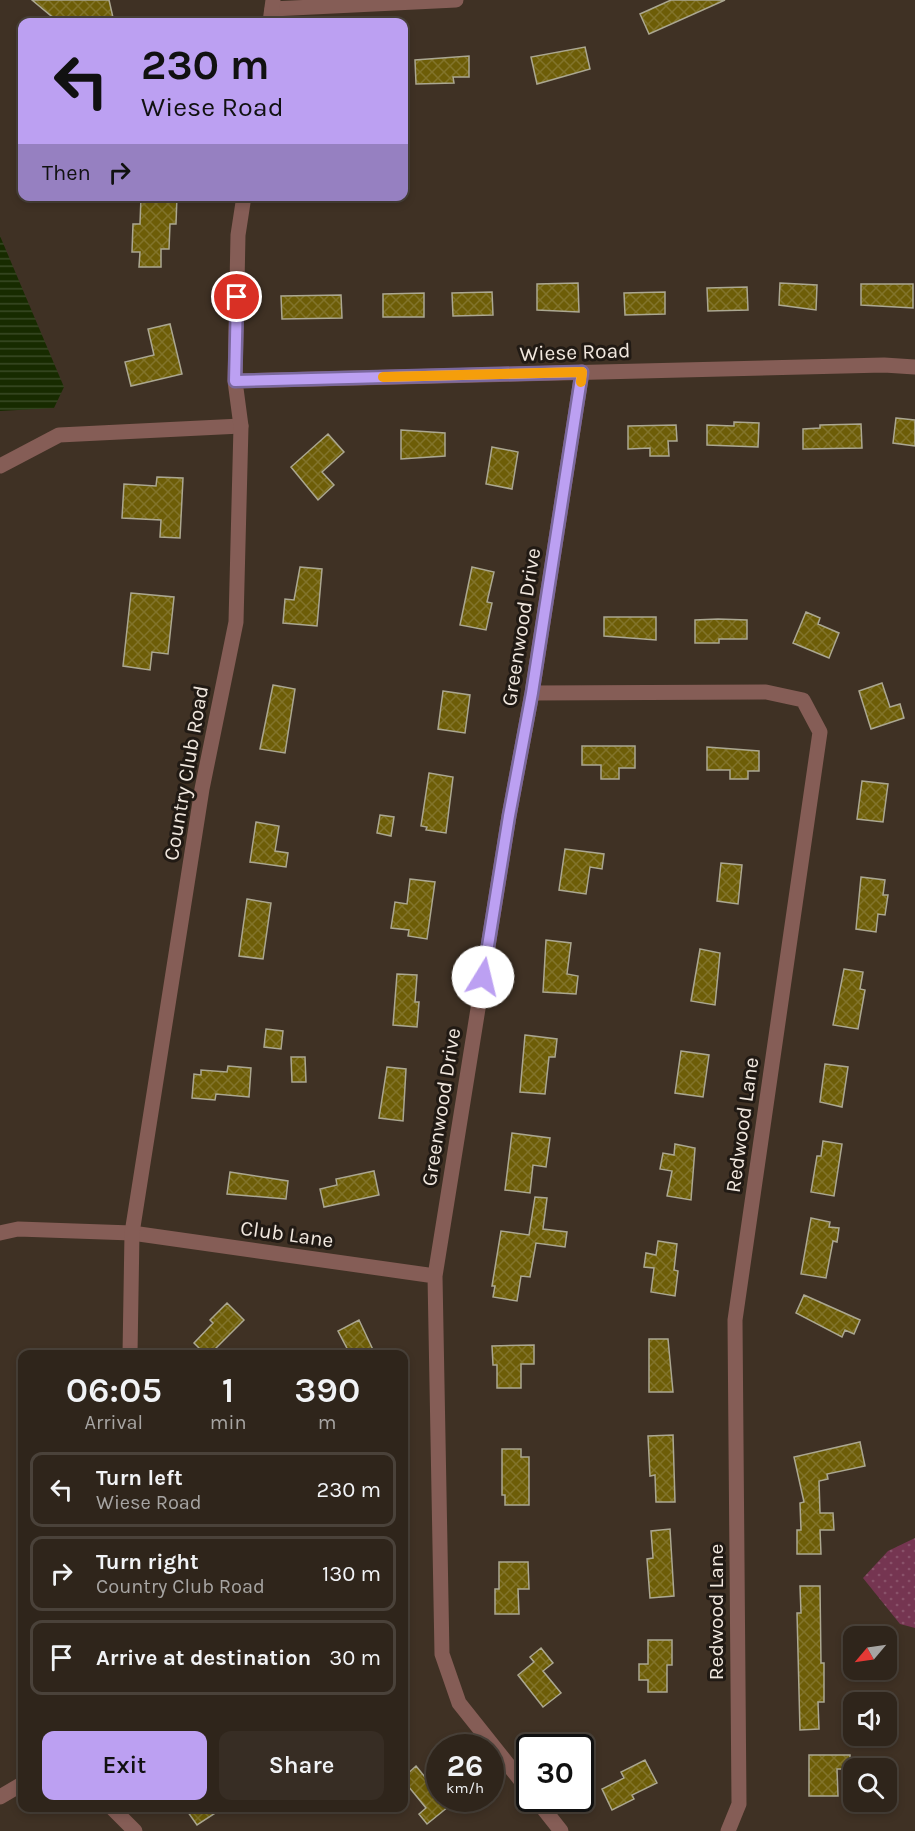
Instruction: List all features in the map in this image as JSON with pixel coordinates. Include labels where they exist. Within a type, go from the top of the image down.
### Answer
[{"type":"street","points":[[272,10],[456,0]]},
{"type":"street","name":"Country Club Road","points":[[130,1350],[132,1233],[202,789],[236,622],[241,426],[235,381],[238,235],[243,201]]},
{"type":"street","name":"Wiese Road","points":[[235,381],[884,365],[915,367]]},
{"type":"street","name":"Greenwood Drive","points":[[516,1774],[459,1703],[442,1654],[435,1276],[509,816],[532,693],[582,372]]},
{"type":"street","points":[[0,466],[59,435],[241,426]]},
{"type":"street","name":"Redwood Lane","points":[[532,693],[766,692],[803,700],[820,732],[735,1320],[739,1804],[728,1831]]},
{"type":"street","name":"Club Lane","points":[[0,1233],[18,1229],[132,1233],[435,1276]]},
{"type":"street","points":[[0,1797],[18,1786]]},
{"type":"street","points":[[116,1812],[135,1831]]},
{"type":"street","points":[[546,1812],[561,1831]]},
{"type":"shaded area","points":[[0,236],[64,387],[54,408],[0,411]]},
{"type":"shaded area","points":[[915,1538],[915,1628],[900,1624],[863,1578],[888,1551]]},
{"type":"building","points":[[32,0],[109,0],[113,18],[54,18]]},
{"type":"building","points":[[671,0],[725,0],[649,34],[640,14]]},
{"type":"building","points":[[585,47],[590,69],[537,84],[531,57]]},
{"type":"building","points":[[469,56],[469,77],[453,77],[454,83],[416,84],[415,60]]},
{"type":"building","points":[[141,201],[177,201],[176,224],[170,224],[169,249],[161,249],[161,267],[139,267],[140,252],[132,252],[133,224],[140,224]]},
{"type":"building","points":[[578,283],[579,312],[537,310],[537,284]]},
{"type":"building","points":[[780,283],[817,285],[816,310],[779,305]]},
{"type":"building","points":[[861,284],[913,284],[913,308],[861,305]]},
{"type":"building","points":[[747,287],[748,310],[708,311],[707,288]]},
{"type":"building","points":[[492,292],[493,315],[453,316],[452,293]]},
{"type":"building","points":[[665,292],[665,314],[625,315],[624,293]]},
{"type":"building","points":[[424,293],[424,317],[383,317],[383,294]]},
{"type":"building","points":[[341,295],[342,318],[282,319],[281,296]]},
{"type":"building","points":[[170,324],[182,374],[131,386],[125,362],[154,355],[148,329]]},
{"type":"building","points":[[896,418],[915,420],[915,446],[893,443]]},
{"type":"building","points":[[734,422],[759,423],[758,447],[707,445],[707,425],[734,426]]},
{"type":"building","points":[[861,424],[862,448],[803,449],[803,429],[820,428],[820,425]]},
{"type":"building","points":[[676,425],[677,441],[668,441],[669,456],[650,456],[650,448],[628,449],[628,426]]},
{"type":"building","points":[[401,430],[445,433],[445,456],[401,459]]},
{"type":"building","points":[[328,434],[344,452],[322,472],[334,485],[318,500],[291,467]]},
{"type":"building","points":[[492,447],[518,452],[512,489],[486,484]]},
{"type":"building","points":[[157,477],[183,478],[180,538],[160,537],[161,520],[122,518],[124,484],[156,486]]},
{"type":"building","points":[[300,567],[322,569],[317,626],[283,623],[285,599],[294,600]]},
{"type":"building","points":[[472,567],[494,572],[487,602],[492,603],[486,630],[460,625]]},
{"type":"building","points":[[131,593],[174,597],[168,654],[152,652],[150,670],[123,666]]},
{"type":"building","points":[[806,612],[820,618],[818,624],[839,633],[829,658],[793,643]]},
{"type":"building","points":[[604,617],[656,617],[656,640],[604,636]]},
{"type":"building","points":[[695,620],[747,620],[747,639],[719,639],[719,643],[695,643]]},
{"type":"building","points":[[882,683],[890,707],[900,704],[904,718],[871,729],[859,691]]},
{"type":"building","points":[[273,685],[295,689],[285,753],[260,749]]},
{"type":"building","points":[[443,691],[470,695],[465,733],[438,729]]},
{"type":"building","points":[[582,746],[635,746],[635,768],[619,768],[619,779],[601,779],[601,765],[582,765]]},
{"type":"building","points":[[707,747],[759,751],[759,771],[748,771],[748,779],[730,779],[730,770],[707,770]]},
{"type":"building","points":[[429,773],[453,777],[446,833],[426,830],[427,827],[421,826]]},
{"type":"building","points":[[862,781],[888,784],[883,822],[857,819]]},
{"type":"building","points":[[380,815],[394,817],[391,836],[377,833]]},
{"type":"building","points":[[256,822],[279,826],[275,851],[288,853],[286,867],[250,862]]},
{"type":"building","points":[[565,849],[604,854],[602,869],[590,867],[586,894],[559,890]]},
{"type":"building","points":[[721,863],[742,865],[738,904],[717,901]]},
{"type":"building","points":[[861,877],[885,880],[883,895],[888,895],[885,915],[878,914],[876,932],[856,929]]},
{"type":"building","points":[[410,879],[435,882],[427,939],[408,936],[409,930],[391,928],[395,902],[407,904]]},
{"type":"building","points":[[247,899],[271,903],[263,959],[239,956]]},
{"type":"building","points":[[546,940],[571,943],[567,974],[578,976],[576,994],[543,992]]},
{"type":"building","points":[[700,949],[720,953],[715,1005],[691,1001]]},
{"type":"building","points":[[844,969],[863,972],[860,989],[865,990],[858,1029],[833,1025]]},
{"type":"building","points":[[397,974],[417,975],[415,1002],[419,1002],[417,1027],[393,1025]]},
{"type":"building","points":[[266,1029],[283,1031],[281,1049],[264,1047]]},
{"type":"building","points":[[525,1035],[557,1039],[555,1057],[549,1057],[545,1094],[520,1092]]},
{"type":"building","points":[[681,1051],[709,1055],[703,1097],[675,1093]]},
{"type":"building","points":[[291,1057],[305,1057],[306,1082],[292,1082]]},
{"type":"building","points":[[825,1064],[848,1067],[842,1107],[820,1102]]},
{"type":"building","points":[[228,1066],[251,1068],[249,1097],[216,1094],[215,1100],[192,1098],[194,1074],[201,1075],[201,1070],[227,1072]]},
{"type":"building","points":[[387,1067],[406,1069],[403,1121],[379,1118]]},
{"type":"building","points":[[512,1133],[550,1138],[546,1167],[533,1165],[530,1193],[505,1190]]},
{"type":"building","points":[[823,1141],[842,1144],[834,1196],[811,1192],[817,1156],[821,1156]]},
{"type":"building","points":[[675,1144],[695,1148],[691,1200],[667,1196],[672,1171],[660,1169],[663,1153],[674,1155]]},
{"type":"building","points":[[374,1171],[379,1195],[324,1207],[320,1189],[337,1185],[336,1179]]},
{"type":"building","points":[[230,1172],[288,1181],[286,1199],[227,1194]]},
{"type":"building","points":[[535,1197],[547,1198],[543,1229],[567,1232],[565,1247],[536,1243],[530,1277],[521,1276],[517,1301],[493,1297],[495,1286],[492,1286],[501,1231],[529,1235]]},
{"type":"building","points":[[811,1218],[830,1222],[829,1227],[839,1228],[837,1242],[833,1241],[826,1278],[801,1274]]},
{"type":"building","points":[[658,1241],[677,1244],[674,1270],[678,1271],[675,1296],[651,1292],[654,1268],[644,1267],[646,1253],[656,1255]]},
{"type":"building","points":[[804,1295],[860,1320],[854,1334],[845,1330],[842,1337],[796,1313]]},
{"type":"building","points":[[227,1303],[244,1320],[214,1350],[201,1350],[194,1343],[213,1323],[210,1320]]},
{"type":"building","points":[[359,1320],[373,1350],[348,1350],[338,1331]]},
{"type":"building","points":[[649,1339],[668,1339],[673,1392],[649,1392]]},
{"type":"building","points":[[534,1345],[534,1364],[521,1364],[521,1388],[497,1388],[497,1365],[493,1365],[492,1346]]},
{"type":"building","points":[[673,1435],[675,1502],[656,1502],[655,1475],[650,1476],[648,1436]]},
{"type":"building","points":[[860,1442],[865,1466],[827,1474],[828,1479],[819,1481],[820,1513],[833,1513],[834,1530],[820,1530],[821,1554],[797,1554],[797,1530],[801,1530],[800,1503],[804,1502],[794,1457]]},
{"type":"building","points":[[502,1449],[521,1449],[521,1457],[529,1457],[529,1505],[505,1505],[505,1495],[502,1495]]},
{"type":"building","points":[[670,1529],[674,1596],[650,1598],[647,1559],[653,1558],[651,1531]]},
{"type":"building","points":[[499,1562],[528,1562],[529,1589],[518,1589],[519,1614],[495,1614],[495,1589],[499,1589]]},
{"type":"building","points":[[800,1586],[820,1586],[824,1702],[818,1702],[819,1729],[800,1730],[797,1613],[801,1613]]},
{"type":"building","points":[[648,1640],[672,1640],[672,1665],[667,1665],[667,1692],[648,1692],[648,1680],[639,1680],[639,1664],[648,1664]]},
{"type":"building","points":[[541,1648],[553,1663],[543,1671],[561,1693],[543,1707],[518,1675],[534,1662],[530,1657]]},
{"type":"building","points":[[809,1755],[850,1755],[850,1758],[843,1758],[843,1769],[837,1769],[838,1796],[809,1796]]},
{"type":"building","points":[[645,1760],[657,1783],[632,1795],[634,1799],[612,1810],[602,1789],[624,1778],[621,1772]]},
{"type":"building","points":[[416,1766],[426,1778],[426,1808],[408,1786],[408,1773]]},
{"type":"building","points":[[426,1808],[426,1812],[442,1812],[427,1824],[419,1814]]},
{"type":"building","points":[[188,1812],[217,1812],[197,1825]]},
{"type":"slow traffic","points":[[383,377],[582,372],[581,382]]},
{"type":"route","points":[[237,297],[235,381],[582,372],[532,693],[483,977]]}]
